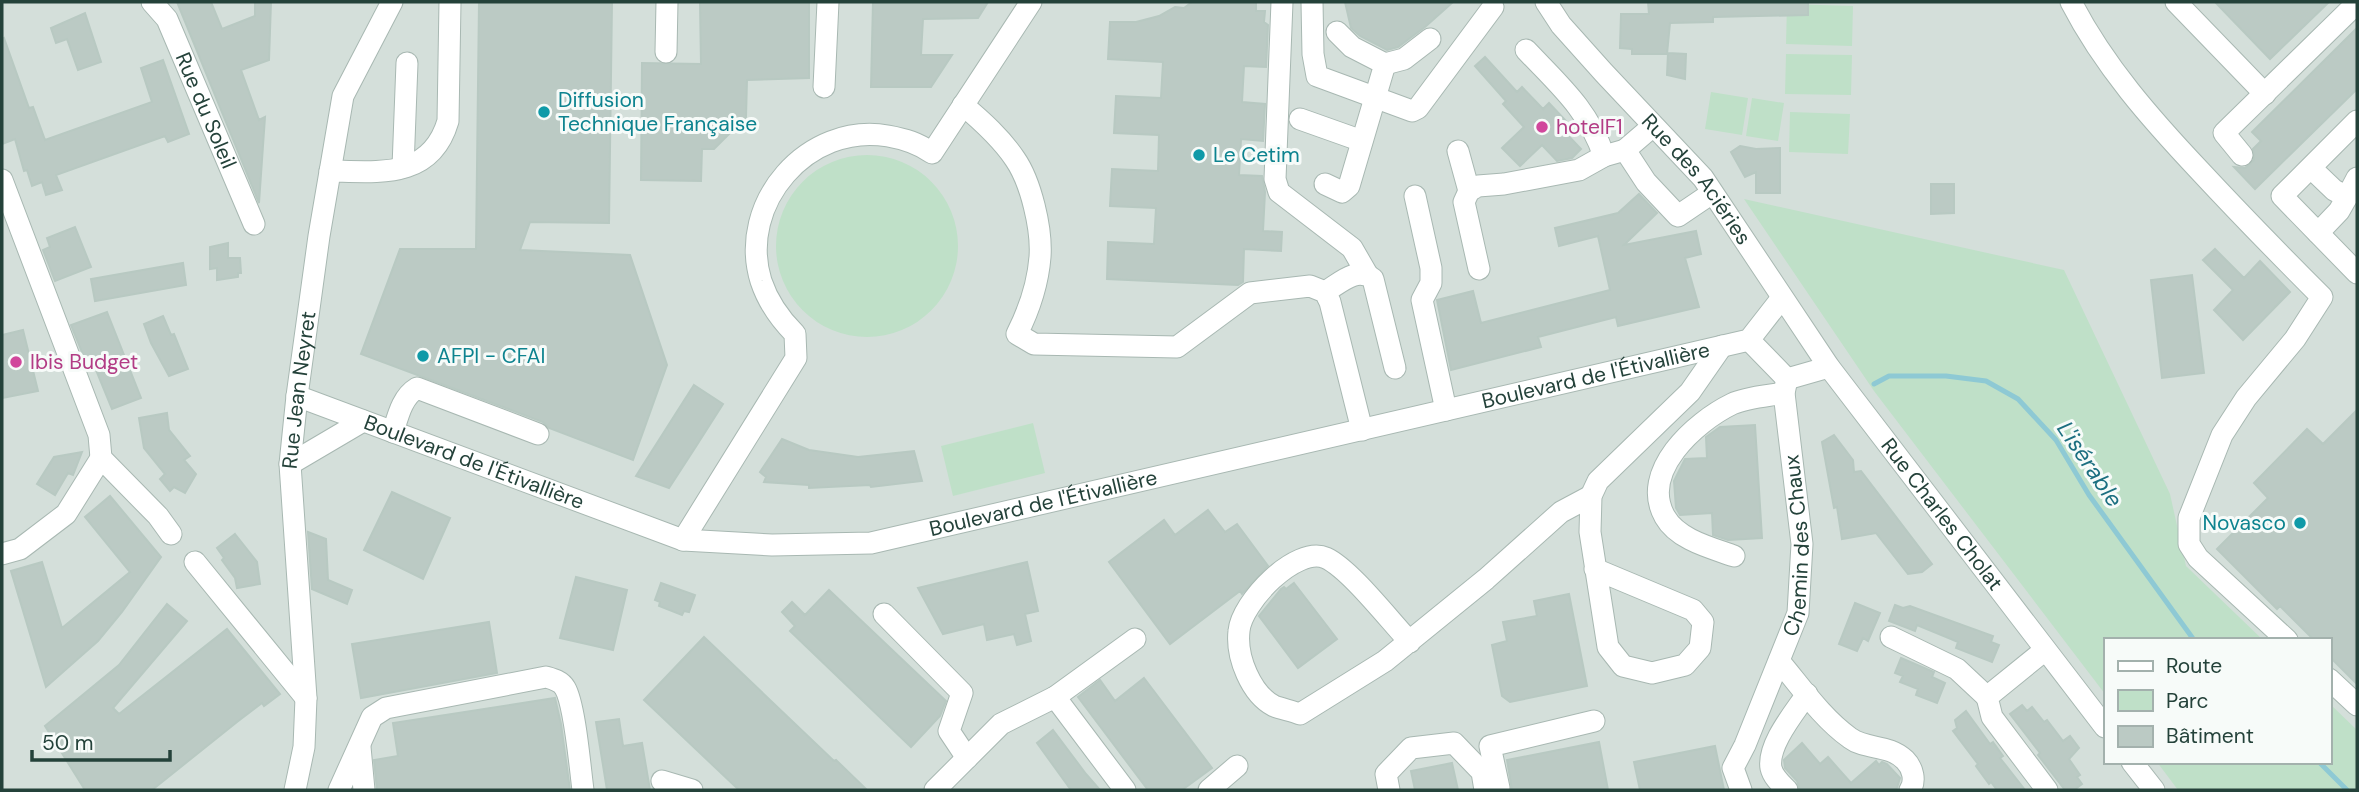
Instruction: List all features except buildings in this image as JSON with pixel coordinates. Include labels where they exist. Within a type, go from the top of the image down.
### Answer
[{"type":"street","name":"Rue du Soleil","points":[[152,2],[167,19],[254,224]]},
{"type":"street","name":"Rue Jean Neyret","points":[[295,790],[304,747],[306,698],[290,464],[296,396],[343,96],[392,2]]},
{"type":"street","points":[[330,171],[377,172],[403,167],[418,163],[435,149],[444,135],[448,121],[450,2]]},
{"type":"street","points":[[666,52],[667,2]]},
{"type":"street","points":[[824,87],[828,2]]},
{"type":"street","points":[[683,540],[796,358],[795,334],[770,303],[761,280],[757,259],[760,221],[773,189],[787,170],[803,157],[838,139],[861,134],[878,134],[915,143],[932,153],[1031,2]]},
{"type":"street","points":[[1282,2],[1275,179],[1279,192],[1352,248],[1367,274],[1373,279],[1395,368]]},
{"type":"street","points":[[1312,2],[1312,54],[1317,76],[1412,111],[1418,108],[1493,7]]},
{"type":"street","name":"Rue des Aciéries","points":[[1546,2],[1561,25],[1703,178],[1782,299]]},
{"type":"street","points":[[2071,2],[2131,95],[2250,225],[2322,298],[2295,339],[2246,398],[2222,435],[2189,518],[2189,544],[2198,558],[2285,638]]},
{"type":"street","points":[[2176,2],[2265,94]]},
{"type":"street","points":[[2242,155],[2224,133],[2357,3]]},
{"type":"street","points":[[1337,32],[1352,47],[1385,64],[1404,59],[1430,39]]},
{"type":"street","points":[[1526,50],[1581,108],[1595,131],[1604,156]]},
{"type":"street","points":[[403,167],[407,63]]},
{"type":"street","points":[[1325,184],[1342,192],[1346,190],[1385,64]]},
{"type":"street","points":[[963,105],[998,138],[1016,160],[1028,185],[1040,257],[1029,310],[1017,334],[1034,344],[1177,347],[1250,293],[1310,286],[1325,292],[1330,302],[1362,430]]},
{"type":"street","points":[[1300,120],[1362,141]]},
{"type":"street","points":[[2357,121],[2282,196],[2357,272]]},
{"type":"street","points":[[1479,269],[1464,201],[1469,191],[1478,186],[1579,170],[1604,156],[1625,150],[1653,126]]},
{"type":"street","points":[[1625,150],[1646,183],[1678,216],[1712,193]]},
{"type":"street","points":[[1458,151],[1469,191]]},
{"type":"street","points":[[2311,167],[2334,190],[2352,187]]},
{"type":"street","points":[[2,180],[99,435],[101,458],[66,514],[20,550],[2,554]]},
{"type":"street","points":[[2318,233],[2339,211],[2352,187]]},
{"type":"street","points":[[1415,197],[1431,268],[1431,282],[1422,300],[1446,410]]},
{"type":"street","points":[[1325,292],[1348,278],[1360,273],[1367,274]]},
{"type":"street","points":[[1782,299],[1749,340],[1786,386]]},
{"type":"street","name":"Rue Charles Cholat","points":[[1782,299],[1829,367],[2104,726]]},
{"type":"street","name":"Boulevard de l'Étivallière","points":[[296,396],[683,540],[772,545],[871,542],[1749,340]]},
{"type":"street","points":[[1595,569],[1693,610],[1703,622],[1700,648],[1685,665],[1652,673],[1623,666],[1608,647],[1595,569],[1590,532],[1591,496],[1598,481],[1690,392],[1722,346]]},
{"type":"street","points":[[1734,556],[1702,544],[1677,530],[1665,517],[1659,498],[1662,471],[1669,456],[1701,424],[1733,404],[1786,386],[1829,367]]},
{"type":"street","name":"Chemin des Chaux","points":[[1741,790],[1733,768],[1745,745],[1798,613],[1802,544],[1786,386]]},
{"type":"street","points":[[393,432],[400,409],[411,392],[417,388],[538,434]]},
{"type":"street","points":[[290,464],[363,421]]},
{"type":"street","points":[[101,458],[158,516],[171,534]]},
{"type":"street","points":[[1410,642],[1352,578],[1326,558],[1311,555],[1288,566],[1254,597],[1238,630],[1242,663],[1259,694],[1274,705],[1300,714],[1385,661],[1410,642],[1486,579],[1561,512],[1591,496]]},
{"type":"street","points":[[195,562],[306,698]]},
{"type":"street","points":[[884,614],[962,693],[950,731],[967,758]]},
{"type":"street","points":[[1891,637],[1957,669],[1987,696],[1993,718],[2047,790]]},
{"type":"street","points":[[935,790],[1001,724],[1055,697],[1135,639]]},
{"type":"street","points":[[1987,696],[2045,650]]},
{"type":"street","points":[[1779,661],[1834,725],[1853,741],[1893,750],[1906,761],[1912,771],[1913,785],[1910,790]]},
{"type":"street","points":[[339,790],[372,717],[386,708],[546,677],[559,681],[565,688],[571,708],[583,790]]},
{"type":"street","points":[[2331,681],[2357,705]]},
{"type":"street","points":[[1787,790],[1775,776],[1771,766],[1774,749],[1784,726],[1807,694]]},
{"type":"street","points":[[1055,697],[1125,790]]},
{"type":"street","points":[[1500,790],[1489,746],[1594,721]]},
{"type":"street","points":[[360,743],[364,790]]},
{"type":"street","points":[[1389,790],[1386,774],[1411,748],[1454,743],[1482,772],[1485,790]]},
{"type":"street","points":[[2134,764],[2154,790]]},
{"type":"street","points":[[1209,790],[1237,766]]},
{"type":"street","points":[[662,780],[692,790]]},
{"type":"shaded area","points":[[2,2],[2357,2],[2357,790],[2,790]]},
{"type":"green space","points":[[1787,4],[1853,6],[1852,46],[1786,44]]},
{"type":"green space","points":[[1786,54],[1852,55],[1851,95],[1785,94]]},
{"type":"green space","points":[[1711,92],[1748,98],[1742,135],[1705,129]]},
{"type":"green space","points":[[1752,98],[1784,103],[1778,141],[1746,136]]},
{"type":"green space","points":[[1790,112],[1850,114],[1848,154],[1789,152]]},
{"type":"green space","points":[[867,155],[902,162],[931,182],[951,211],[958,246],[951,281],[931,310],[902,330],[867,337],[832,330],[803,310],[783,281],[776,246],[783,211],[803,182],[832,162]]},
{"type":"green space","points":[[1744,199],[2064,270],[2170,494],[2186,566],[2261,638],[2104,638],[2104,693],[1874,391]]},
{"type":"green space","points":[[1033,423],[1045,473],[953,496],[941,446]]},
{"type":"green space","points":[[2331,705],[2357,730],[2357,790],[2178,790],[2158,764],[2331,764]]},
{"type":"waterway","name":"L'isérable","points":[[1874,384],[1889,376],[1946,376],[1986,381],[2018,399],[2056,440],[2089,495],[2193,638]]},
{"type":"waterway","name":"L'isérable","points":[[2321,764],[2347,790]]},
{"type":"place","name":"Diffusion Technique Française","points":[[544,112]]},
{"type":"place","name":"hotelF1","points":[[1542,127]]},
{"type":"place","name":"Le Cetim","points":[[1199,155]]},
{"type":"place","name":"AFPI - CFAI","points":[[423,356]]},
{"type":"place","name":"Ibis Budget","points":[[16,362]]},
{"type":"place","name":"Novasco","points":[[2300,523]]}]
